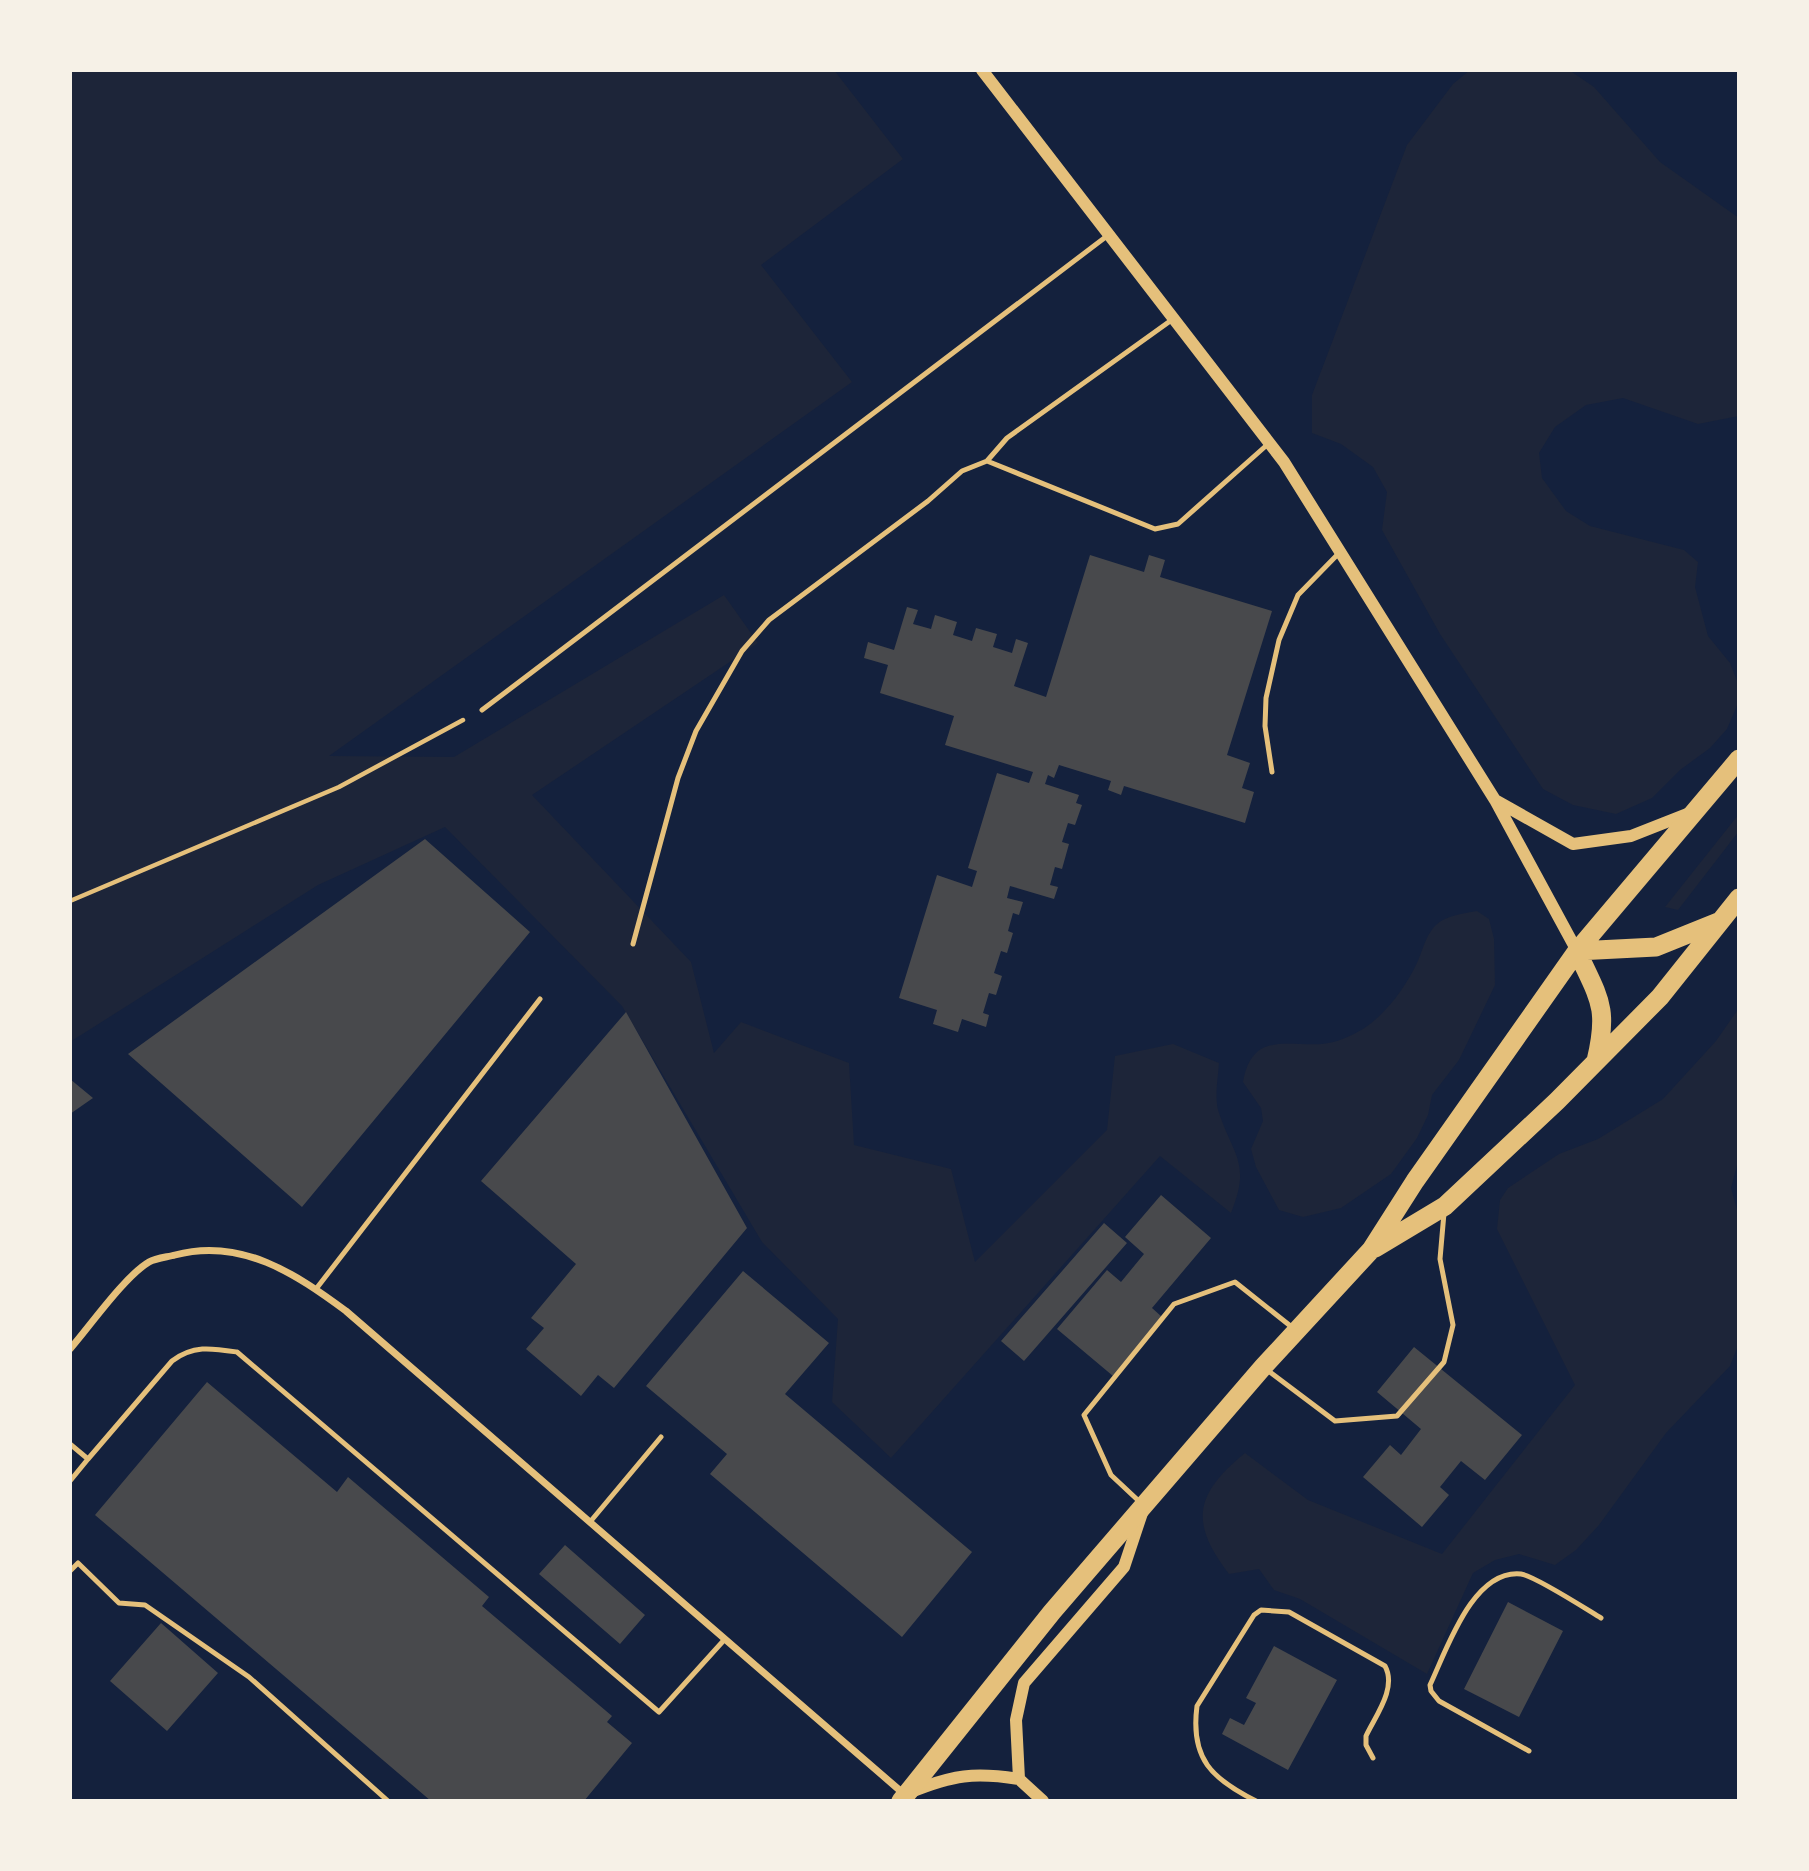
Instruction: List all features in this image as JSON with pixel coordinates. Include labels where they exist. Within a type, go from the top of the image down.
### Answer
[{"type":"highway","points":[[903,1798],[1052,1612],[1264,1367],[1371,1250],[1415,1181],[1577,951],[1739,759]]},
{"type":"highway","points":[[1371,1250],[1444,1206],[1597,1061],[1660,997],[1739,898]]},
{"type":"highway","points":[[1577,951],[1656,947],[1719,921]]},
{"type":"highway","points":[[1577,951],[1602,1007],[1604,1028],[1597,1061]]},
{"type":"street","points":[[982,70],[1269,443],[1495,800],[1577,951]]},
{"type":"street","points":[[1495,800],[1573,844],[1630,836],[1695,811]]},
{"type":"street","points":[[70,1349],[120,1290],[150,1262],[199,1249],[253,1255],[298,1276],[316,1289],[725,1639],[903,1798],[940,1780],[981,1773],[1019,1779],[1042,1801]]},
{"type":"street","points":[[1019,1779],[1016,1720],[1024,1683],[1124,1567],[1144,1506]]},
{"type":"lane","points":[[482,709],[1109,234]]},
{"type":"lane","points":[[634,944],[678,778],[696,731],[743,651],[769,620],[929,502],[962,471],[987,461],[1007,439],[1173,318]]},
{"type":"lane","points":[[987,461],[1155,529],[1178,524],[1269,443]]},
{"type":"lane","points":[[1272,772],[1265,726],[1266,698],[1279,640],[1298,595],[1340,552]]},
{"type":"lane","points":[[316,1289],[540,999]]},
{"type":"lane","points":[[1264,1367],[1335,1421],[1397,1416],[1444,1362],[1453,1325],[1440,1259],[1444,1206]]},
{"type":"lane","points":[[1144,1506],[1111,1475],[1084,1415],[1174,1304],[1235,1282],[1297,1332]]},
{"type":"lane","points":[[70,1481],[172,1361],[187,1350],[208,1347],[236,1352],[659,1712],[725,1639]]},
{"type":"lane","points":[[590,1522],[661,1437]]},
{"type":"lane","points":[[70,1444],[88,1459]]},
{"type":"lane","points":[[70,1556],[119,1603],[145,1605],[249,1676],[388,1801]]},
{"type":"lane","points":[[70,1572],[78,1563]]},
{"type":"lane","points":[[1529,1751],[1439,1701],[1431,1691],[1430,1685],[1477,1592],[1491,1580],[1522,1574],[1601,1618]]},
{"type":"lane","points":[[1256,1801],[1224,1785],[1210,1769],[1197,1745],[1194,1724],[1197,1706],[1254,1615],[1261,1610],[1289,1612],[1385,1666],[1390,1674],[1389,1685],[1366,1736],[1366,1745],[1373,1758]]},
{"type":"path","points":[[70,901],[339,787],[482,709]]},
{"type":"shaded area","points":[[70,70],[834,70],[903,159],[761,265],[852,382],[329,756],[454,757],[724,595],[758,643],[532,795],[691,962],[714,1053],[741,1022],[849,1063],[854,1145],[951,1169],[975,1262],[1107,1130],[1115,1056],[1173,1044],[1219,1063],[1218,1108],[1240,1171],[1237,1196],[1231,1213],[1160,1156],[891,1458],[832,1402],[838,1319],[762,1242],[622,1006],[445,827],[318,885],[70,1042]]},
{"type":"shaded area","points":[[1470,70],[1569,70],[1594,87],[1660,162],[1739,218],[1739,416],[1698,424],[1623,398],[1586,405],[1555,427],[1539,453],[1542,478],[1566,511],[1590,526],[1684,550],[1698,562],[1695,587],[1708,636],[1730,663],[1739,686],[1739,701],[1727,729],[1710,748],[1680,770],[1652,798],[1616,814],[1573,805],[1543,789],[1440,634],[1382,530],[1387,492],[1373,467],[1341,444],[1312,433],[1312,395],[1407,145],[1453,84]]},
{"type":"shaded area","points":[[1739,814],[1739,831],[1678,910],[1665,907]]},
{"type":"shaded area","points":[[1477,911],[1489,919],[1494,939],[1495,985],[1459,1060],[1432,1095],[1428,1115],[1417,1138],[1391,1174],[1341,1208],[1303,1217],[1279,1210],[1256,1167],[1251,1149],[1263,1121],[1261,1108],[1243,1082],[1247,1066],[1254,1055],[1272,1045],[1327,1043],[1363,1029],[1387,1008],[1401,991],[1436,925],[1449,917]]},
{"type":"shaded area","points":[[1739,1008],[1739,1158],[1731,1188],[1739,1217],[1739,1343],[1730,1366],[1666,1433],[1599,1525],[1576,1550],[1555,1565],[1519,1554],[1495,1560],[1473,1573],[1427,1674],[1300,1599],[1274,1590],[1259,1569],[1229,1574],[1208,1539],[1203,1524],[1203,1509],[1216,1482],[1245,1453],[1308,1500],[1442,1554],[1575,1385],[1497,1229],[1500,1200],[1508,1188],[1559,1154],[1598,1139],[1663,1099],[1716,1041]]},
{"type":"building","points":[[1090,555],[1144,572],[1149,555],[1165,560],[1160,577],[1272,611],[1227,755],[1250,763],[1242,788],[1254,792],[1245,823],[1124,786],[1121,795],[1108,790],[1111,781],[1059,765],[1054,778],[1048,775],[1045,784],[1079,795],[1076,803],[1082,805],[1075,825],[1068,823],[1062,842],[1069,844],[1062,869],[1055,867],[1050,885],[1058,887],[1054,899],[1010,886],[1007,898],[1023,902],[1019,915],[1013,913],[1008,931],[1013,933],[1007,953],[1001,951],[994,973],[1002,976],[996,995],[989,993],[983,1013],[989,1015],[986,1027],[962,1019],[958,1032],[933,1024],[937,1010],[899,998],[937,875],[972,887],[977,871],[968,868],[997,773],[1029,783],[1033,772],[945,745],[954,716],[880,693],[888,665],[864,658],[868,642],[894,650],[907,607],[918,610],[913,624],[931,629],[935,615],[957,622],[953,635],[972,641],[976,628],[997,634],[993,647],[1012,653],[1016,639],[1028,643],[1014,686],[1046,697]]},
{"type":"building","points":[[425,839],[530,932],[302,1207],[128,1054]]},
{"type":"building","points":[[626,1012],[747,1228],[614,1388],[598,1375],[581,1396],[526,1349],[544,1328],[531,1318],[576,1264],[481,1181]]},
{"type":"building","points":[[70,1079],[93,1098],[70,1114]]},
{"type":"building","points":[[1161,1195],[1211,1238],[1152,1308],[1162,1317],[1113,1376],[1057,1329],[1107,1270],[1121,1282],[1144,1254],[1125,1237]]},
{"type":"building","points":[[1104,1223],[1127,1243],[1024,1361],[1001,1341]]},
{"type":"building","points":[[743,1271],[829,1343],[785,1394],[972,1552],[902,1637],[710,1474],[727,1454],[646,1386]]},
{"type":"building","points":[[1414,1347],[1522,1435],[1485,1480],[1461,1461],[1440,1487],[1449,1495],[1422,1527],[1363,1477],[1390,1445],[1401,1455],[1421,1429],[1377,1392]]},
{"type":"building","points":[[207,1382],[337,1492],[348,1477],[489,1597],[482,1606],[612,1716],[607,1722],[632,1743],[584,1801],[431,1801],[95,1515]]},
{"type":"building","points":[[565,1545],[645,1615],[620,1644],[539,1574]]},
{"type":"building","points":[[1508,1602],[1563,1631],[1519,1717],[1464,1689]]},
{"type":"building","points":[[161,1623],[218,1673],[167,1731],[110,1681]]},
{"type":"building","points":[[1274,1646],[1337,1680],[1288,1770],[1222,1734],[1230,1718],[1244,1725],[1256,1703],[1246,1698]]}]
